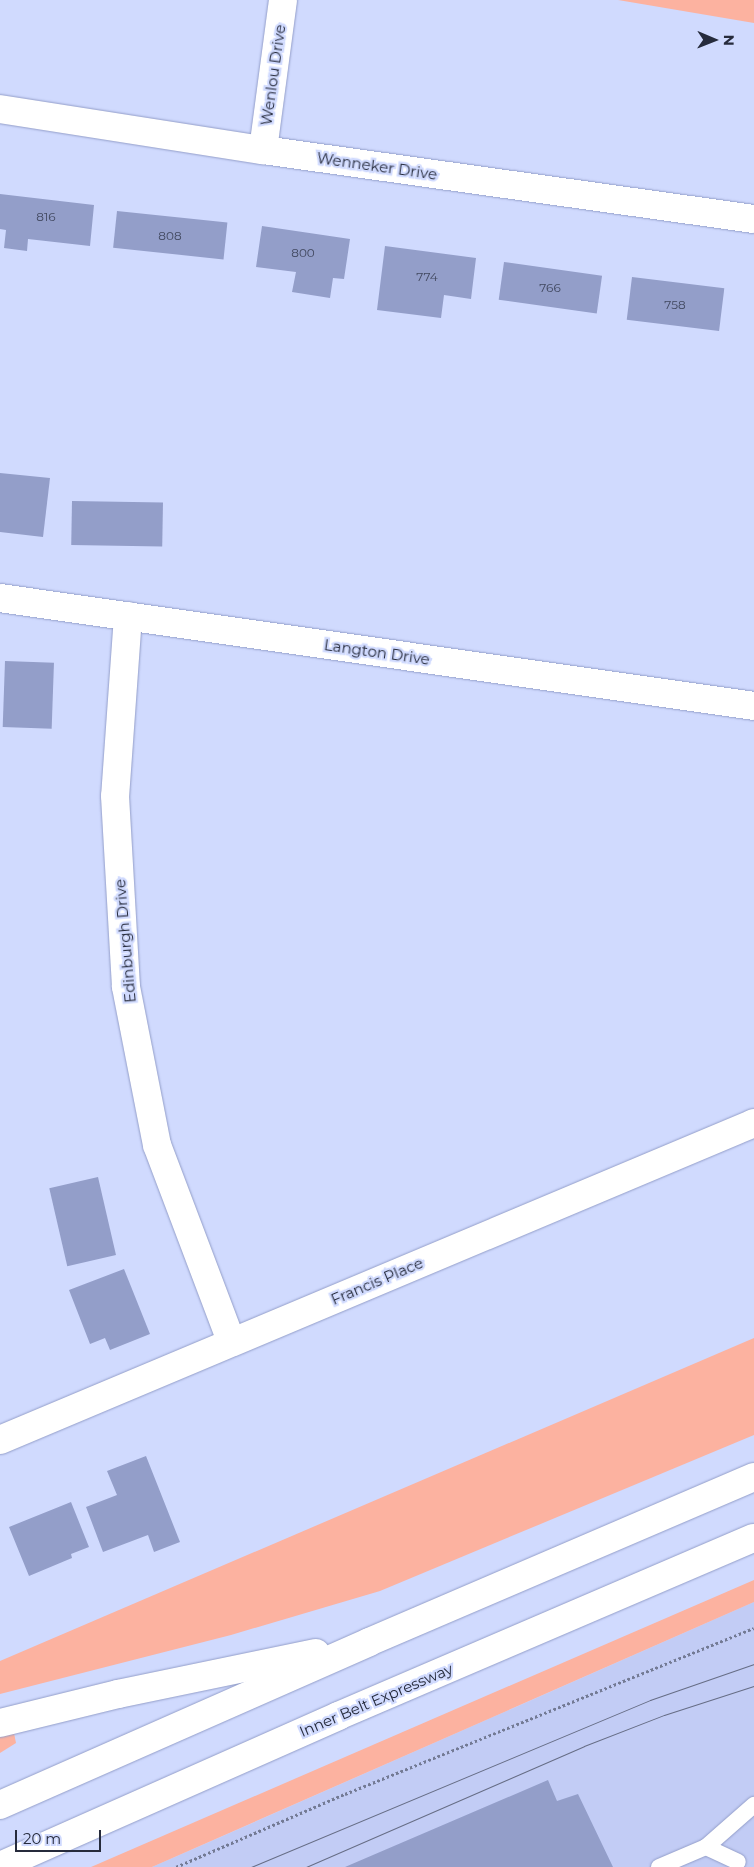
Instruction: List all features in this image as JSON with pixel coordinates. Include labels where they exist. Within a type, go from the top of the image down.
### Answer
[{"type":"main road","name":"Wenlou Drive","points":[[263,150],[283,0]]},
{"type":"main road","name":"Wenneker Drive","points":[[0,109],[263,150],[754,219]]},
{"type":"main road","name":"Langton Drive","points":[[0,598],[754,706]]},
{"type":"main road","name":"Edinburgh Drive","points":[[128,616],[116,796],[126,987],[157,1145],[231,1341]]},
{"type":"main road","name":"Francis Place","points":[[0,1440],[231,1341],[754,1123]]},
{"type":"main road","points":[[0,1805],[369,1642],[754,1477]]},
{"type":"main road","name":"Inner Belt Expressway","points":[[0,1866],[338,1716],[754,1538]]},
{"type":"main road","points":[[0,1723],[118,1694],[369,1642]]},
{"type":"lane","points":[[659,1867],[706,1847],[754,1805]]},
{"type":"lane","points":[[706,1847],[738,1862]]},
{"type":"path","points":[[176,1867],[345,1794],[754,1628]]},
{"type":"shaded area","points":[[618,0],[754,0],[754,23]]},
{"type":"shaded area","points":[[754,1338],[754,1435],[380,1591],[231,1635],[0,1694],[0,1661]]},
{"type":"shaded area","points":[[754,1580],[754,1602],[152,1867],[91,1867]]},
{"type":"shaded area","points":[[754,1602],[754,1867],[152,1867],[207,1843]]},
{"type":"shaded area","points":[[14,1733],[16,1743],[0,1753],[0,1737]]},
{"type":"building","points":[[0,194],[94,205],[90,246],[28,239],[27,251],[4,248],[6,230],[0,229]]},
{"type":"building","points":[[117,211],[227,223],[224,259],[113,248]]},
{"type":"building","points":[[262,226],[350,239],[344,279],[333,278],[330,298],[292,292],[296,272],[256,267]]},
{"type":"building","points":[[385,246],[476,258],[471,299],[444,295],[441,318],[377,310]]},
{"type":"building","points":[[504,262],[602,276],[597,313],[499,300]]},
{"type":"building","points":[[632,277],[724,288],[719,331],[627,320]]},
{"type":"building","points":[[0,473],[50,478],[43,537],[0,532]]},
{"type":"building","points":[[72,501],[163,503],[162,547],[71,545]]},
{"type":"building","points":[[5,661],[54,663],[52,729],[3,727]]},
{"type":"building","points":[[98,1177],[116,1255],[67,1266],[49,1188]]},
{"type":"building","points":[[124,1269],[150,1334],[110,1350],[105,1338],[90,1344],[69,1290]]},
{"type":"building","points":[[146,1456],[180,1542],[154,1552],[148,1535],[103,1552],[86,1507],[117,1495],[107,1471]]},
{"type":"building","points":[[71,1502],[89,1547],[71,1554],[72,1558],[29,1576],[9,1527]]},
{"type":"building","points":[[548,1780],[557,1801],[578,1794],[613,1867],[345,1867]]},
{"type":"tram line","points":[[251,1867],[650,1700],[754,1664]]},
{"type":"tram line","points":[[306,1867],[584,1746],[664,1715],[754,1686]]}]
